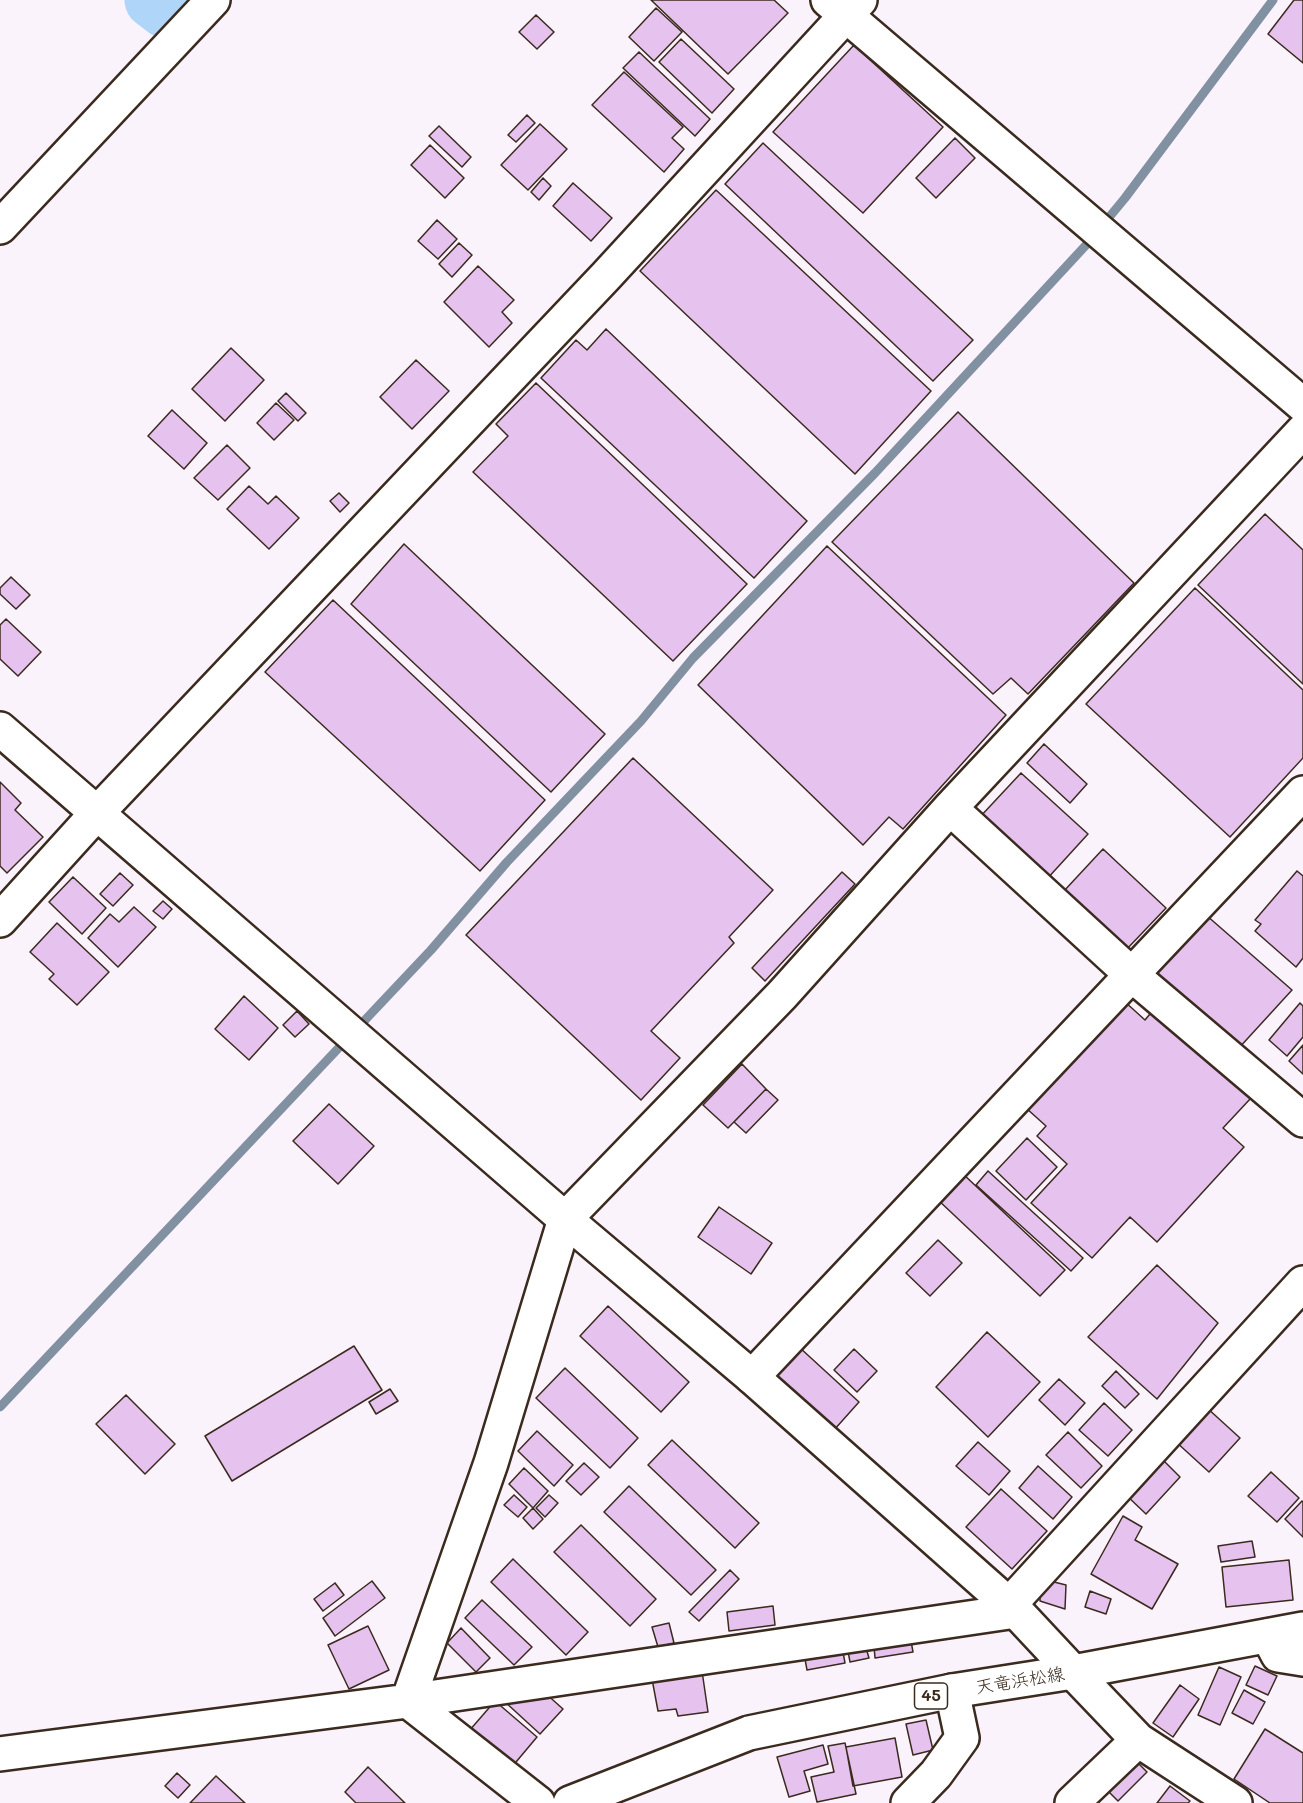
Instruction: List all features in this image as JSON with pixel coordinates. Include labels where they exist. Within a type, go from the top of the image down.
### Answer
[{"type":"street","points":[[0,227],[213,0]]},
{"type":"street","points":[[0,920],[97,813],[598,285],[845,5],[1115,244],[1303,405]]},
{"type":"street","points":[[408,1701],[491,1463],[565,1219],[782,995],[950,808],[1303,430]]},
{"type":"street","points":[[0,729],[565,1219],[752,1377],[1013,1608],[1138,1740],[1235,1803]]},
{"type":"street","points":[[752,1377],[1303,793]]},
{"type":"street","points":[[950,808],[1132,975],[1303,1120]]},
{"type":"street","points":[[0,1754],[408,1701],[1013,1608],[1303,1283]]},
{"type":"street","name":"天竜浜松線","points":[[570,1803],[749,1733],[952,1691],[1073,1672],[1303,1629]]},
{"type":"street","points":[[1268,1636],[1278,1655],[1303,1659]]},
{"type":"street","points":[[908,1803],[936,1774],[962,1738],[952,1691]]},
{"type":"street","points":[[408,1701],[538,1803]]},
{"type":"street","points":[[1072,1803],[1138,1740]]},
{"type":"building","points":[[651,0],[774,0],[788,13],[728,74]]},
{"type":"building","points":[[1294,0],[1303,0],[1303,63],[1268,34]]},
{"type":"building","points":[[656,8],[682,32],[654,61],[629,37]]},
{"type":"building","points":[[536,15],[554,32],[537,49],[519,32]]},
{"type":"building","points":[[681,39],[734,89],[712,113],[659,62]]},
{"type":"building","points":[[854,45],[943,127],[863,213],[773,132]]},
{"type":"building","points":[[639,52],[710,119],[695,136],[623,68]]},
{"type":"building","points":[[624,72],[683,127],[672,138],[684,149],[664,172],[592,105]]},
{"type":"building","points":[[527,115],[535,123],[516,142],[508,135]]},
{"type":"building","points":[[540,124],[567,149],[528,190],[501,165]]},
{"type":"building","points":[[439,126],[471,157],[462,167],[429,136]]},
{"type":"building","points":[[955,138],[975,158],[936,198],[916,178]]},
{"type":"building","points":[[763,143],[973,340],[933,381],[725,184]]},
{"type":"building","points":[[430,145],[464,178],[445,198],[411,165]]},
{"type":"building","points":[[543,178],[551,186],[539,200],[531,192]]},
{"type":"building","points":[[573,183],[612,218],[591,241],[553,206]]},
{"type":"building","points":[[716,190],[931,391],[855,474],[640,271]]},
{"type":"building","points":[[437,220],[457,239],[438,259],[418,241]]},
{"type":"building","points":[[459,243],[472,255],[452,277],[439,264]]},
{"type":"building","points":[[478,266],[514,300],[502,312],[512,323],[489,347],[444,302]]},
{"type":"building","points":[[606,329],[807,521],[754,578],[541,378],[576,340],[587,350]]},
{"type":"building","points":[[231,348],[264,380],[225,421],[192,389]]},
{"type":"building","points":[[416,360],[449,391],[412,429],[380,397]]},
{"type":"building","points":[[536,383],[747,584],[673,661],[473,472],[508,436],[496,424]]},
{"type":"building","points":[[286,393],[306,413],[298,421],[278,401]]},
{"type":"building","points":[[276,403],[294,420],[274,440],[257,423]]},
{"type":"building","points":[[172,410],[207,443],[184,469],[148,436]]},
{"type":"building","points":[[958,412],[1134,583],[1028,694],[1011,678],[993,694],[832,542]]},
{"type":"building","points":[[227,445],[250,468],[218,500],[194,478]]},
{"type":"building","points":[[249,486],[268,504],[276,496],[299,518],[269,549],[227,509]]},
{"type":"building","points":[[339,493],[349,503],[340,512],[330,501]]},
{"type":"building","points":[[1265,514],[1303,550],[1303,684],[1198,585]]},
{"type":"building","points":[[404,544],[605,734],[551,792],[351,604]]},
{"type":"building","points":[[827,546],[1006,715],[903,829],[889,817],[863,845],[698,685]]},
{"type":"building","points":[[11,577],[30,595],[16,609],[0,594],[0,588]]},
{"type":"building","points":[[1195,588],[1303,690],[1303,758],[1230,837],[1086,704]]},
{"type":"building","points":[[333,600],[545,800],[480,871],[265,672]]},
{"type":"building","points":[[6,619],[41,652],[18,676],[0,659],[0,625]]},
{"type":"building","points":[[1044,744],[1087,784],[1070,803],[1027,763]]},
{"type":"building","points":[[633,758],[773,890],[729,937],[734,943],[651,1031],[680,1058],[641,1100],[466,935]]},
{"type":"building","points":[[1021,773],[1088,834],[1046,880],[979,818]]},
{"type":"building","points":[[0,782],[21,803],[15,810],[43,837],[7,873],[0,866]]},
{"type":"building","points":[[1103,849],[1166,908],[1125,951],[1063,892]]},
{"type":"building","points":[[1297,871],[1303,876],[1303,958],[1296,967],[1255,931],[1261,924],[1255,920]]},
{"type":"building","points":[[842,872],[855,884],[765,981],[752,968]]},
{"type":"building","points":[[120,873],[133,885],[113,906],[100,894]]},
{"type":"building","points":[[73,877],[106,908],[82,934],[49,902]]},
{"type":"building","points":[[163,901],[172,909],[163,919],[153,911]]},
{"type":"building","points":[[134,907],[156,927],[118,967],[88,938],[110,914],[119,922]]},
{"type":"building","points":[[1206,915],[1292,990],[1238,1049],[1154,975]]},
{"type":"building","points":[[57,923],[109,972],[77,1005],[49,979],[54,974],[30,952]]},
{"type":"building","points":[[244,996],[278,1028],[249,1060],[215,1029]]},
{"type":"building","points":[[1124,1001],[1145,1020],[1154,1009],[1251,1098],[1223,1128],[1244,1147],[1157,1242],[1130,1217],[1092,1258],[1031,1203],[1067,1164],[1037,1136],[1046,1126],[1026,1108]]},
{"type":"building","points":[[1300,1003],[1303,1006],[1303,1037],[1287,1056],[1269,1040]]},
{"type":"building","points":[[297,1011],[309,1024],[295,1037],[283,1025]]},
{"type":"building","points":[[1303,1045],[1303,1074],[1289,1061]]},
{"type":"building","points":[[742,1064],[766,1089],[728,1128],[703,1105]]},
{"type":"building","points":[[766,1089],[778,1100],[746,1133],[734,1122]]},
{"type":"building","points":[[329,1104],[374,1146],[338,1184],[293,1141]]},
{"type":"building","points":[[1027,1138],[1057,1167],[1026,1200],[996,1171]]},
{"type":"building","points":[[988,1171],[1083,1258],[1071,1271],[976,1185]]},
{"type":"building","points":[[962,1173],[1065,1270],[1040,1296],[937,1199]]},
{"type":"building","points":[[719,1207],[772,1243],[751,1274],[698,1237]]},
{"type":"building","points":[[938,1240],[962,1263],[930,1296],[906,1273]]},
{"type":"building","points":[[1157,1265],[1218,1323],[1157,1399],[1088,1337]]},
{"type":"building","points":[[608,1306],[689,1382],[661,1412],[580,1336]]},
{"type":"building","points":[[987,1332],[1040,1382],[988,1437],[936,1387]]},
{"type":"building","points":[[354,1346],[382,1390],[232,1481],[205,1436]]},
{"type":"building","points":[[799,1347],[859,1402],[834,1430],[774,1374]]},
{"type":"building","points":[[854,1349],[877,1371],[857,1392],[834,1370]]},
{"type":"building","points":[[565,1368],[638,1438],[610,1468],[536,1398]]},
{"type":"building","points":[[1116,1371],[1139,1394],[1125,1408],[1102,1386]]},
{"type":"building","points":[[1059,1379],[1085,1403],[1065,1425],[1039,1400]]},
{"type":"building","points":[[390,1389],[398,1401],[376,1414],[369,1402]]},
{"type":"building","points":[[126,1395],[175,1444],[145,1474],[96,1424]]},
{"type":"building","points":[[1104,1403],[1132,1430],[1108,1456],[1079,1430]]},
{"type":"building","points":[[1206,1407],[1240,1438],[1209,1472],[1175,1441]]},
{"type":"building","points":[[537,1431],[573,1465],[554,1486],[518,1451]]},
{"type":"building","points":[[1068,1432],[1102,1466],[1081,1488],[1046,1455]]},
{"type":"building","points":[[672,1440],[759,1523],[735,1548],[648,1465]]},
{"type":"building","points":[[978,1442],[1010,1471],[989,1495],[956,1466]]},
{"type":"building","points":[[1160,1457],[1180,1477],[1146,1514],[1125,1494]]},
{"type":"building","points":[[584,1463],[599,1477],[581,1495],[566,1481]]},
{"type":"building","points":[[1038,1466],[1072,1497],[1053,1519],[1019,1488]]},
{"type":"building","points":[[524,1468],[548,1491],[533,1508],[509,1484]]},
{"type":"building","points":[[1271,1472],[1299,1498],[1277,1522],[1248,1496]]},
{"type":"building","points":[[629,1486],[716,1570],[691,1595],[604,1512]]},
{"type":"building","points":[[1001,1489],[1047,1531],[1012,1569],[966,1527]]},
{"type":"building","points":[[514,1495],[527,1507],[518,1517],[504,1505]]},
{"type":"building","points":[[549,1495],[558,1503],[545,1517],[536,1508]]},
{"type":"building","points":[[1303,1502],[1303,1537],[1285,1519]]},
{"type":"building","points":[[533,1508],[543,1519],[533,1529],[523,1518]]},
{"type":"building","points":[[1123,1516],[1142,1527],[1135,1540],[1178,1564],[1152,1609],[1091,1574]]},
{"type":"building","points":[[581,1525],[656,1599],[630,1626],[554,1552]]},
{"type":"building","points":[[1252,1541],[1255,1557],[1221,1562],[1218,1546]]},
{"type":"building","points":[[513,1559],[588,1632],[566,1655],[491,1582]]},
{"type":"building","points":[[1289,1560],[1293,1600],[1226,1607],[1222,1567]]},
{"type":"building","points":[[730,1570],[739,1579],[699,1621],[689,1612]]},
{"type":"building","points":[[372,1581],[385,1598],[335,1636],[323,1618]]},
{"type":"building","points":[[1050,1581],[1066,1585],[1065,1609],[1040,1601],[1040,1594]]},
{"type":"building","points":[[335,1583],[344,1595],[323,1611],[314,1599]]},
{"type":"building","points":[[1090,1591],[1111,1599],[1106,1614],[1085,1607]]},
{"type":"building","points":[[482,1600],[532,1647],[514,1665],[465,1618]]},
{"type":"building","points":[[773,1606],[775,1625],[729,1631],[727,1612]]},
{"type":"building","points":[[669,1623],[674,1643],[658,1647],[652,1627]]},
{"type":"building","points":[[368,1626],[389,1670],[349,1689],[328,1645]]},
{"type":"building","points":[[461,1628],[490,1658],[476,1672],[447,1643]]},
{"type":"building","points":[[911,1641],[913,1652],[875,1658],[874,1646]]},
{"type":"building","points":[[866,1648],[869,1658],[850,1662],[848,1651]]},
{"type":"building","points":[[843,1652],[845,1663],[807,1670],[805,1659]]},
{"type":"building","points":[[1255,1666],[1277,1676],[1268,1695],[1246,1685]]},
{"type":"building","points":[[1219,1667],[1241,1677],[1220,1725],[1198,1715]]},
{"type":"building","points":[[702,1671],[708,1712],[678,1716],[676,1709],[658,1711],[652,1679]]},
{"type":"building","points":[[1180,1685],[1199,1699],[1173,1737],[1153,1723]]},
{"type":"building","points":[[1244,1690],[1265,1702],[1253,1724],[1232,1713]]},
{"type":"building","points":[[544,1692],[563,1709],[540,1734],[504,1701]]},
{"type":"building","points":[[495,1701],[537,1737],[511,1768],[469,1731]]},
{"type":"building","points":[[926,1720],[933,1750],[913,1755],[906,1724]]},
{"type":"building","points":[[1265,1729],[1303,1753],[1303,1803],[1270,1803],[1234,1779]]},
{"type":"building","points":[[895,1738],[902,1777],[853,1786],[846,1747]]},
{"type":"building","points":[[845,1743],[856,1794],[817,1802],[811,1777],[834,1772],[828,1746]]},
{"type":"building","points":[[823,1745],[828,1764],[804,1771],[810,1791],[789,1797],[777,1757]]},
{"type":"building","points":[[1131,1756],[1147,1772],[1118,1801],[1103,1786]]},
{"type":"building","points":[[368,1767],[405,1803],[356,1803],[345,1792]]},
{"type":"building","points":[[177,1773],[190,1785],[178,1798],[165,1786]]},
{"type":"building","points":[[216,1776],[245,1803],[190,1803]]},
{"type":"building","points":[[1170,1786],[1190,1801],[1188,1803],[1157,1803]]},
{"type":"waterway","points":[[153,0],[166,10],[175,0]]},
{"type":"waterway","points":[[0,1407],[431,950],[507,862],[641,721],[693,658],[875,473],[1087,244],[1125,198],[1273,0]]}]
